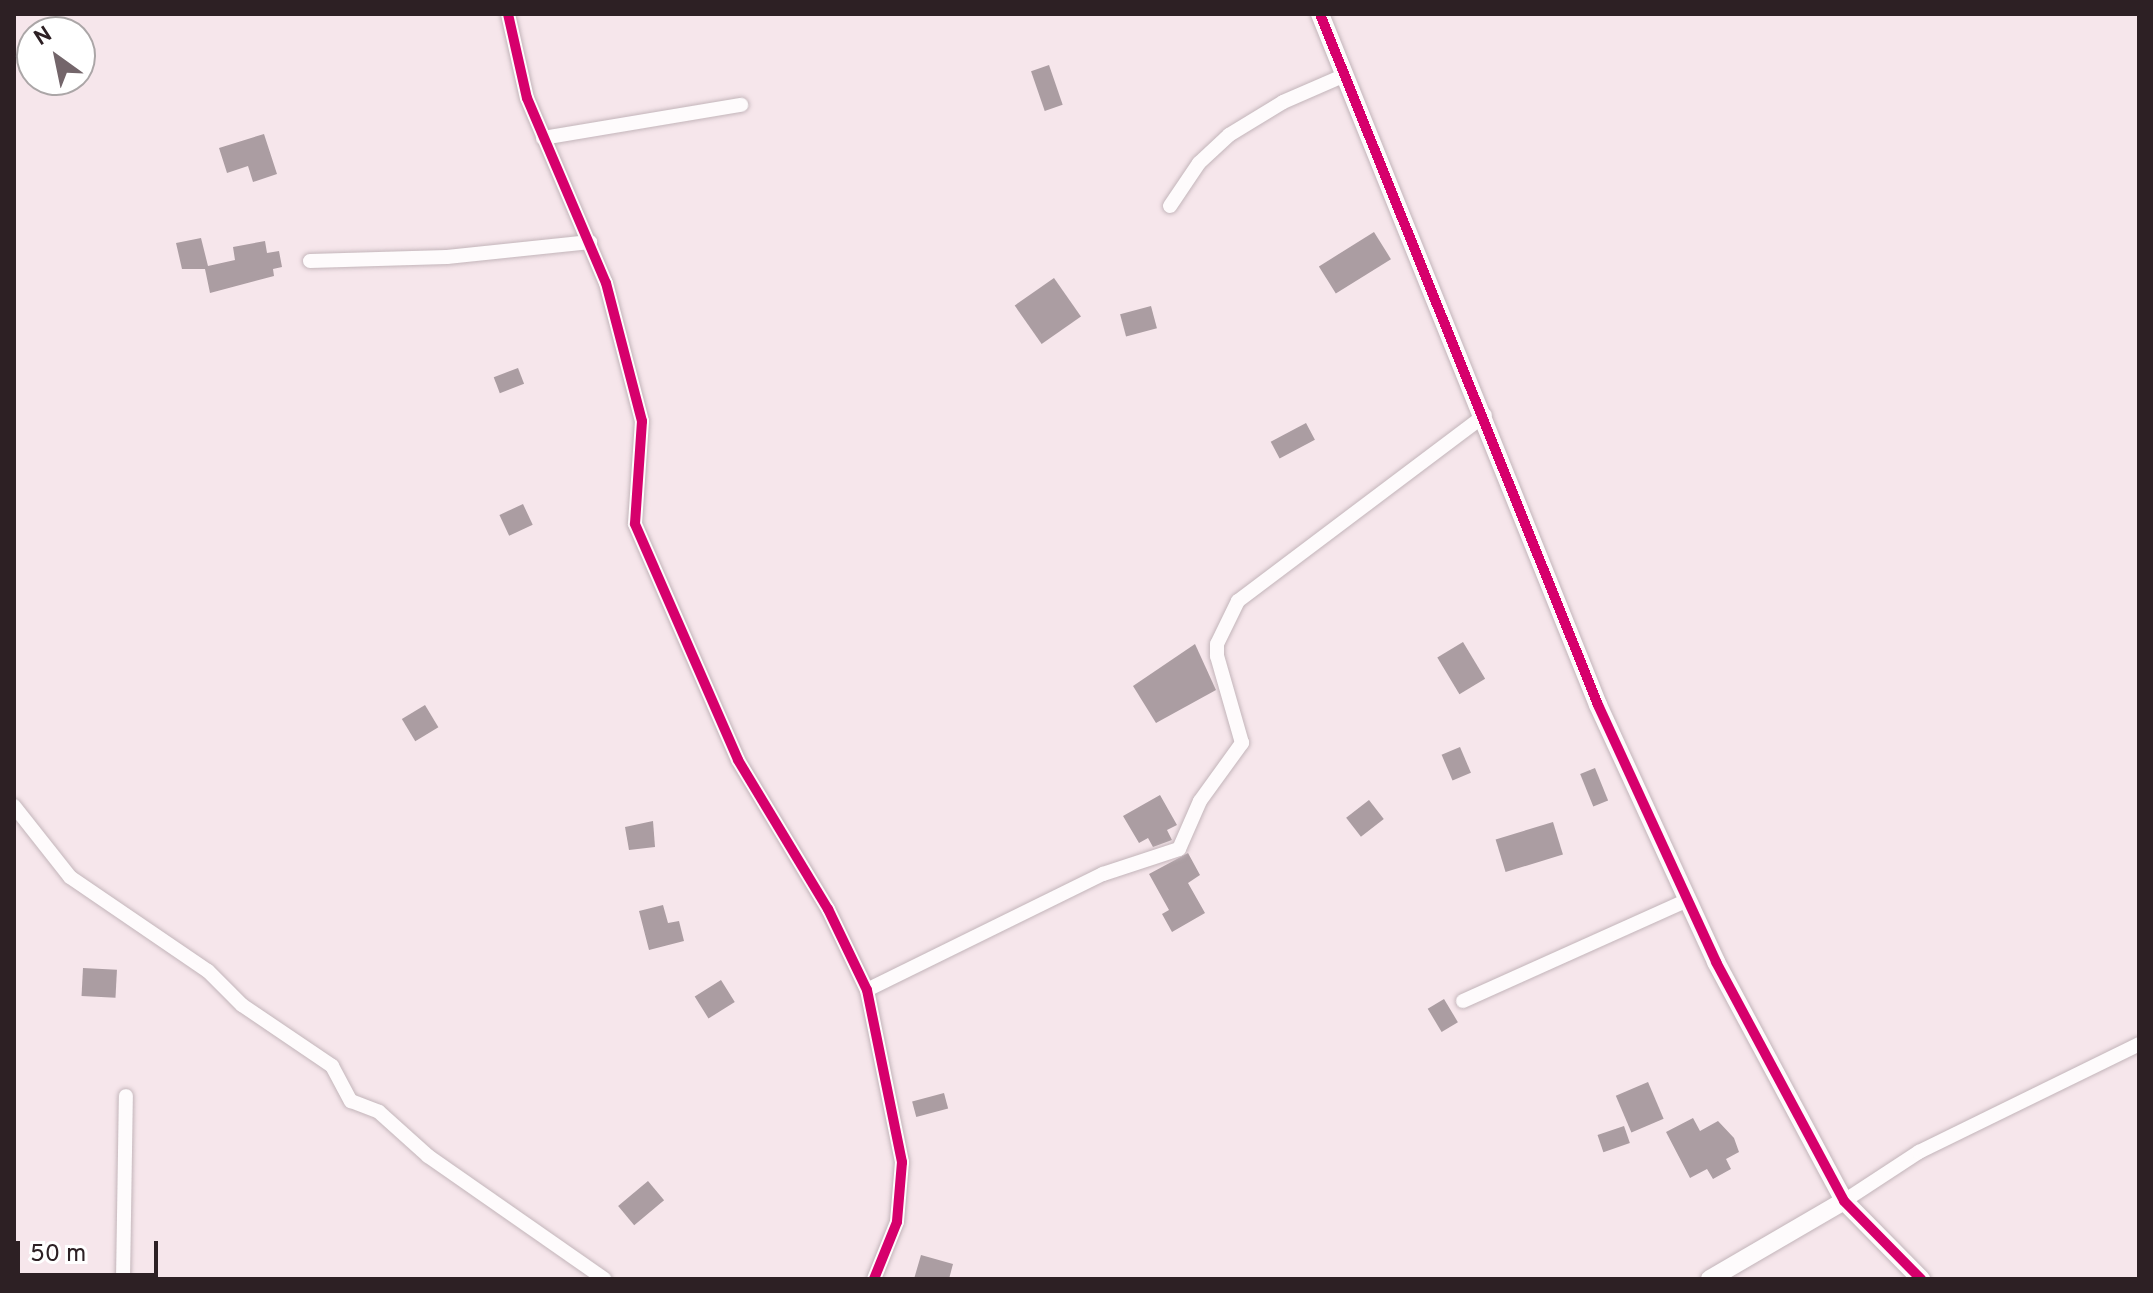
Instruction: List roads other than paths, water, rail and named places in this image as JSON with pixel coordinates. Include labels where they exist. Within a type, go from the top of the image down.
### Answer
[{"type":"street","points":[[508,14],[513,48],[543,138],[606,283],[642,421],[635,524],[738,760],[828,909],[867,990],[902,1162],[897,1222],[874,1279]]},
{"type":"street","points":[[1320,14],[1485,415],[1598,705],[1688,900],[1748,1026],[1844,1201],[1921,1279]]},
{"type":"street","points":[[1170,206],[1178,189],[1221,141],[1283,102],[1345,75]]},
{"type":"street","points":[[543,138],[741,105]]},
{"type":"street","points":[[310,261],[447,257],[590,242]]},
{"type":"street","points":[[867,990],[1103,874],[1179,849],[1200,801],[1242,743],[1217,656],[1217,644],[1238,601],[1485,415]]},
{"type":"street","points":[[14,806],[70,877],[208,971],[242,1005],[332,1066],[351,1101],[379,1112],[428,1156],[604,1279]]},
{"type":"street","points":[[1463,1001],[1688,900]]},
{"type":"street","points":[[1710,1279],[1844,1201],[1919,1152],[2139,1044]]},
{"type":"street","points":[[123,1279],[126,1096]]}]
